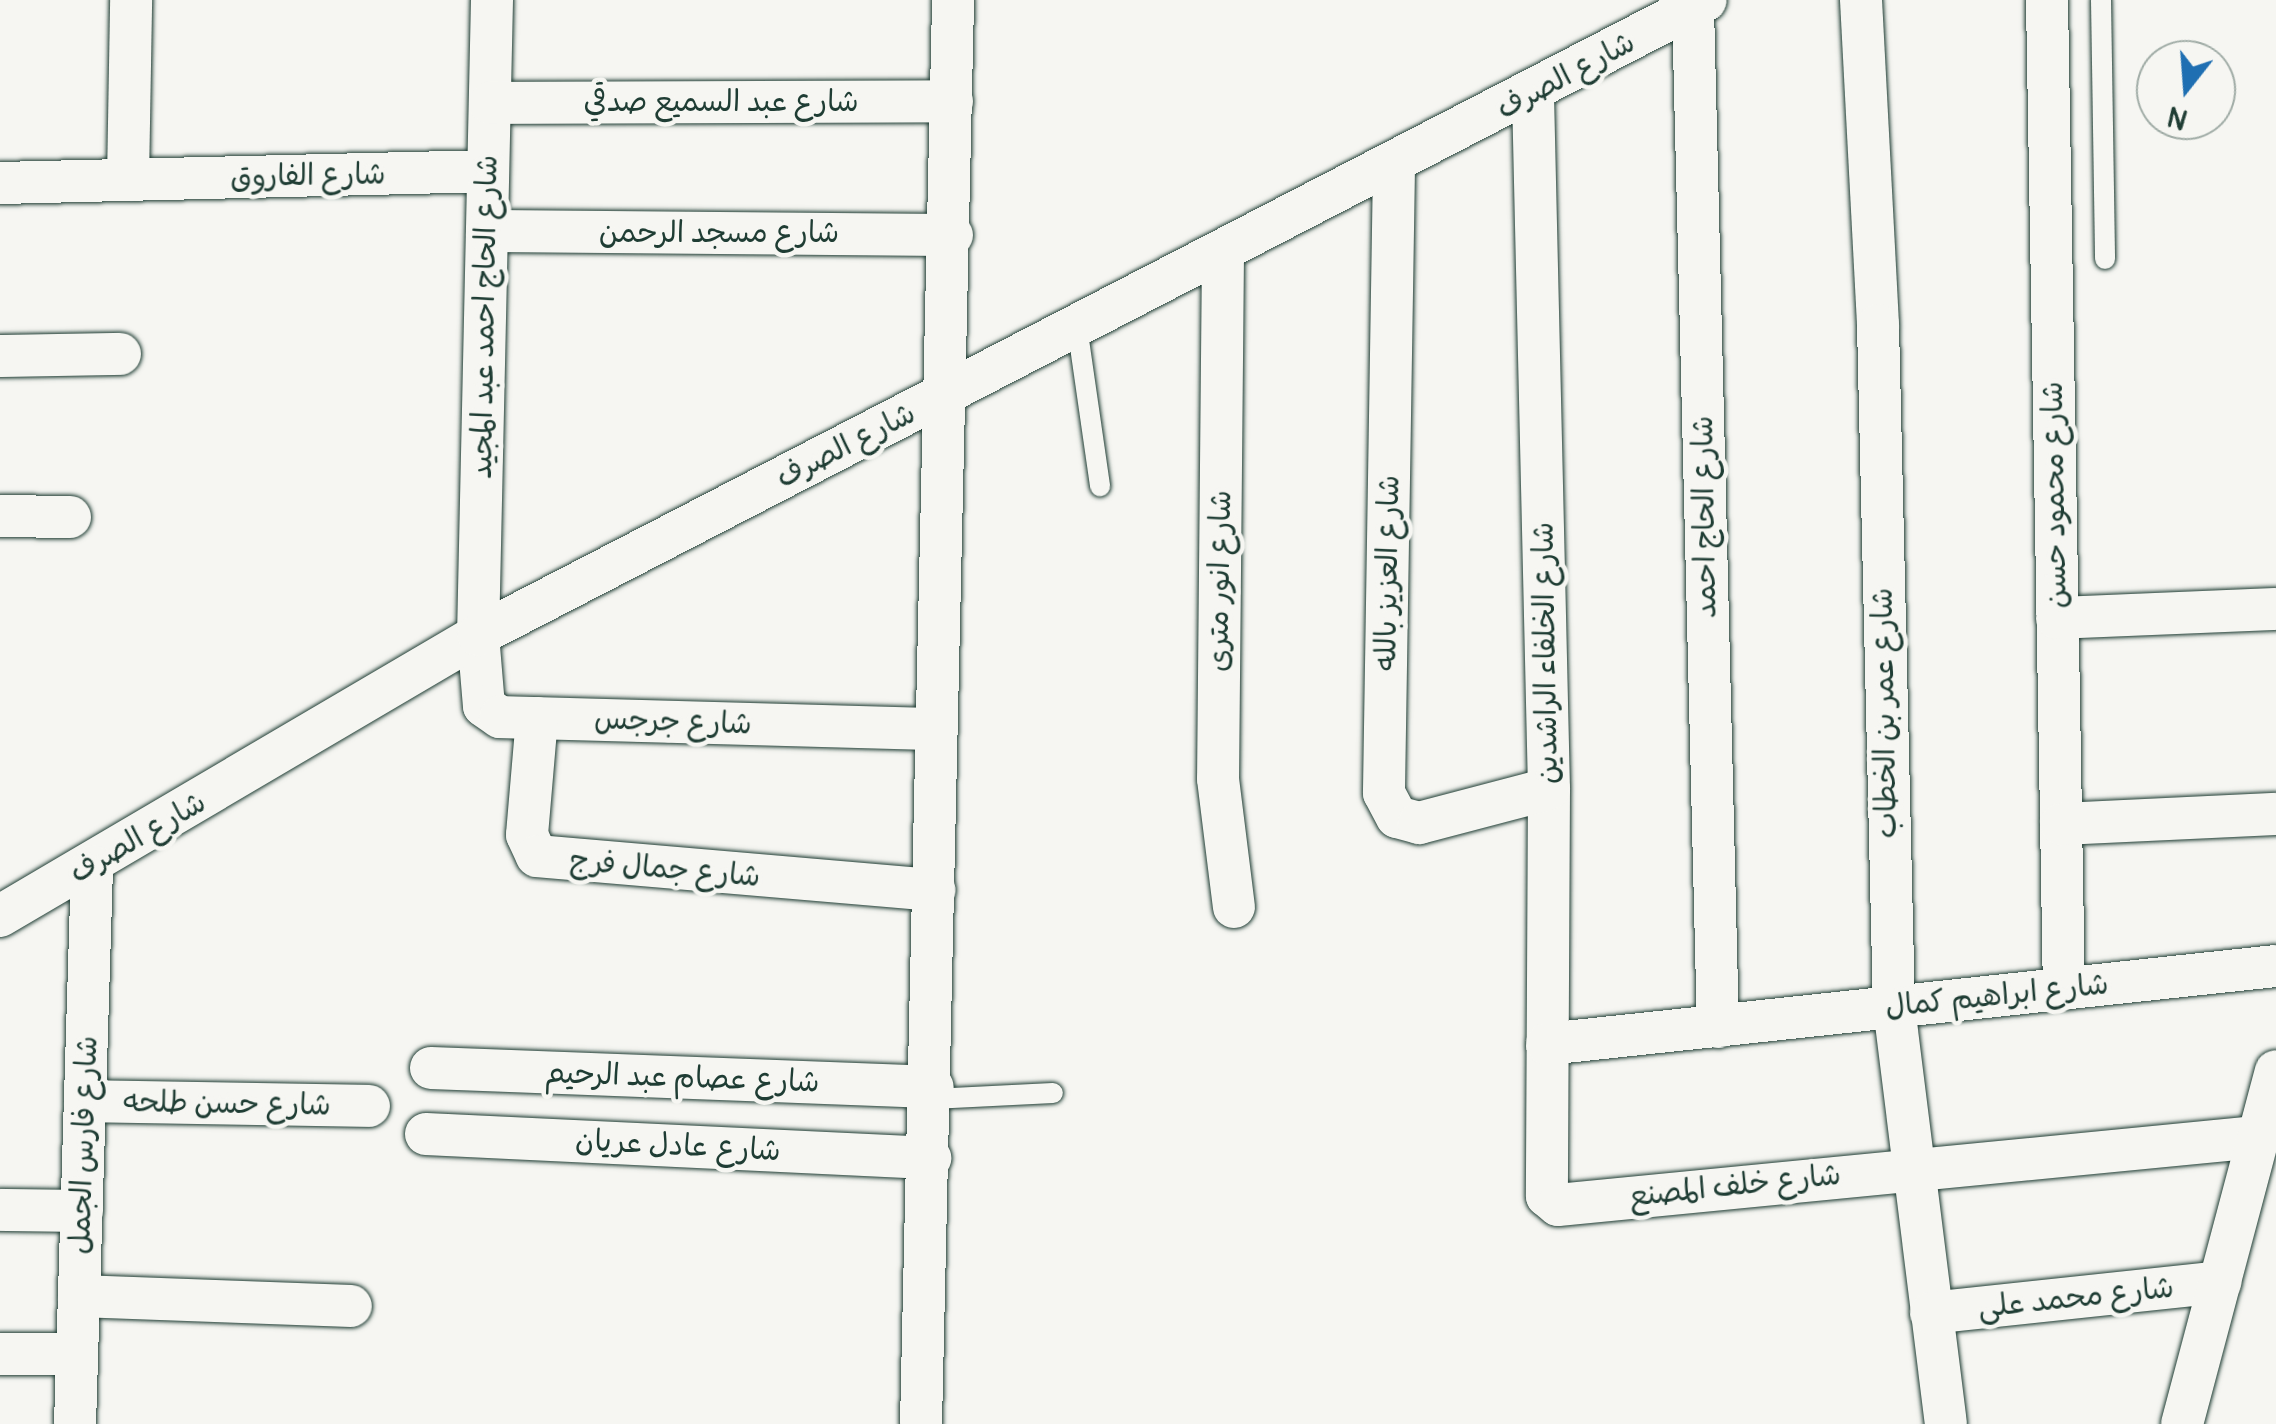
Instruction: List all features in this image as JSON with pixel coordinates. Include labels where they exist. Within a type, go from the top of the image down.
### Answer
[{"type":"street","points":[[128,180],[132,0]]},
{"type":"street","name":"شارع الحاج احمد عبد المجيد","points":[[478,635],[492,0]]},
{"type":"street","points":[[921,1424],[952,235],[954,0]]},
{"type":"street","name":"شارع عمر بن الخطاب","points":[[1861,0],[1878,325],[1894,1008],[1946,1424]]},
{"type":"street","name":"شارع محمود حسن","points":[[2046,0],[2064,989]]},
{"type":"street","name":"شارع الصرف","points":[[0,916],[92,866],[478,635],[1532,95],[1699,4]]},
{"type":"street","name":"شارع الحاج احمد","points":[[1699,4],[1718,1026]]},
{"type":"street","name":"شارع الخلفاء الراشدين","points":[[1532,95],[1550,789],[1546,1189],[1558,1205]]},
{"type":"street","name":"شارع عبد السميع صدقي","points":[[490,103],[952,101]]},
{"type":"street","name":"شارع العزيز بالله","points":[[1394,166],[1384,793],[1397,817],[1419,823],[1550,789]]},
{"type":"street","name":"شارع الفاروق","points":[[0,182],[488,171]]},
{"type":"street","name":"شارع مسجد الرحمن","points":[[487,231],[952,235]]},
{"type":"street","name":"شارع انور مترى","points":[[1224,253],[1218,780],[1234,907]]},
{"type":"street","points":[[0,356],[120,354]]},
{"type":"street","points":[[0,516],[70,517]]},
{"type":"street","points":[[2056,618],[2276,609]]},
{"type":"street","name":"شارع جرجس","points":[[478,635],[484,706],[493,715],[938,729]]},
{"type":"street","name":"شارع جمال فرج","points":[[536,718],[527,835],[537,856],[935,890]]},
{"type":"street","points":[[2061,824],[2276,814]]},
{"type":"street","name":"شارع فارس الجمل","points":[[75,1424],[92,866]]},
{"type":"street","name":"شارع ابراهيم كمال","points":[[1548,1044],[2276,966]]},
{"type":"street","name":"شارع عصام عبد الرحيم","points":[[431,1068],[932,1093]]},
{"type":"street","points":[[2182,1424],[2276,1071]]},
{"type":"street","name":"شارع حسن طلحه","points":[[86,1101],[369,1106]]},
{"type":"street","name":"شارع عادل عريان","points":[[426,1134],[930,1158]]},
{"type":"street","name":"شارع خلف المصنع","points":[[1558,1205],[1913,1167],[2257,1137]]},
{"type":"street","points":[[0,1210],[82,1211]]},
{"type":"street","name":"شارع محمد على","points":[[1931,1313],[2220,1282]]},
{"type":"street","points":[[79,1296],[351,1306]]},
{"type":"street","points":[[0,1354],[77,1354]]},
{"type":"lane","points":[[2101,0],[2105,259]]},
{"type":"lane","points":[[1077,326],[1100,486]]},
{"type":"lane","points":[[932,1093],[1053,1093]]}]
